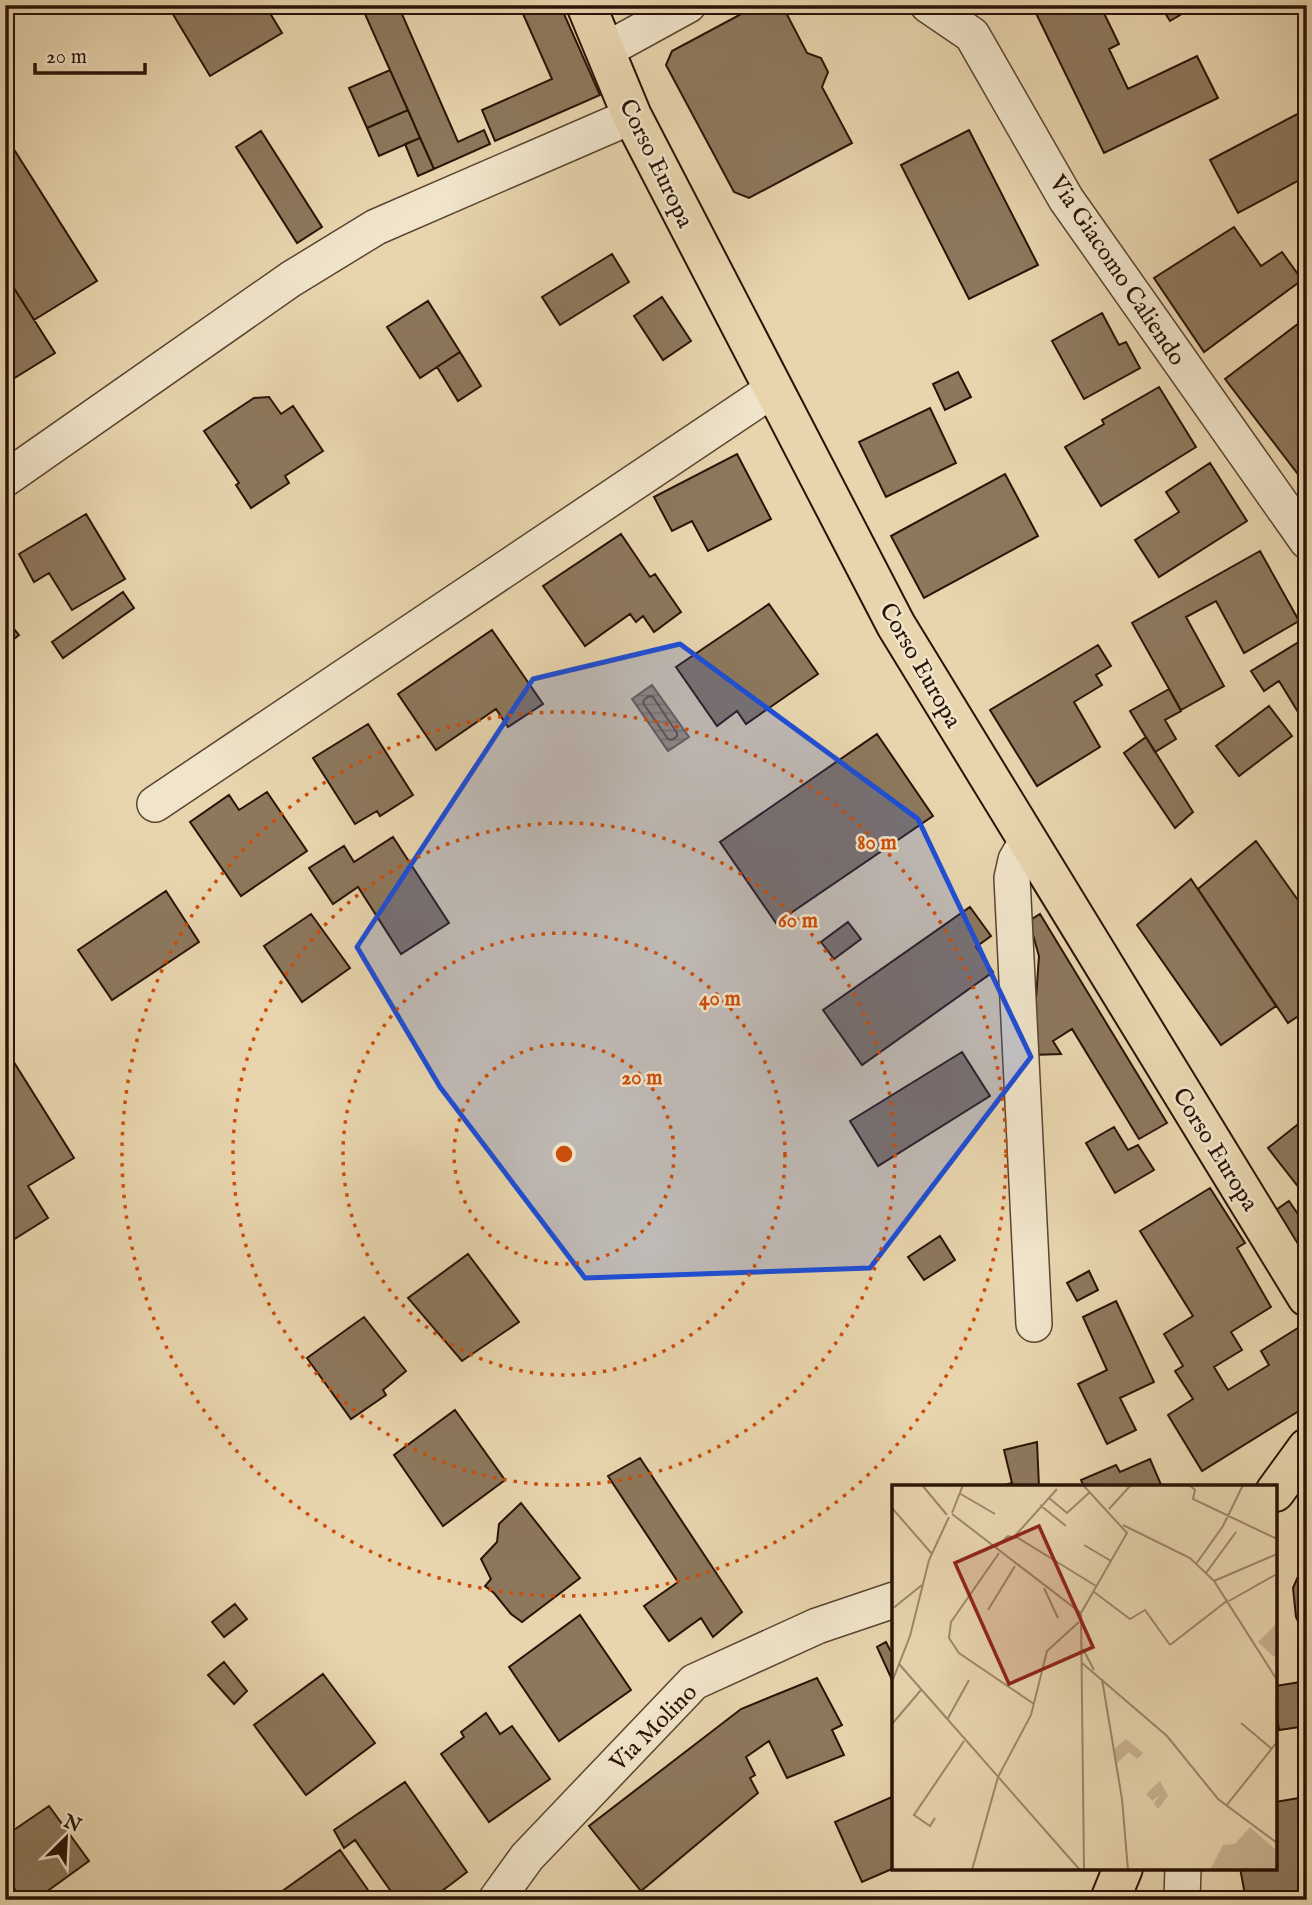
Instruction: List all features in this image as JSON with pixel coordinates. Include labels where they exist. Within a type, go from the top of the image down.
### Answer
[{"type":"main road","name":"Corso Europa","points":[[586,5],[632,116],[896,625],[1307,1297]]},
{"type":"main road","points":[[1277,1489],[1307,1448]]},
{"type":"main road","points":[[1110,1900],[1122,1870]]},
{"type":"street","points":[[606,50],[688,5]]},
{"type":"street","name":"Via Giacomo Caliendo","points":[[928,5],[972,35],[1066,199],[1307,541]]},
{"type":"street","points":[[5,479],[291,279],[376,227],[632,116]]},
{"type":"street","points":[[155,804],[772,390]]},
{"type":"street","points":[[1027,841],[1016,860],[1012,878],[1034,1324]]},
{"type":"street","name":"Via Molino","points":[[496,1900],[527,1857],[694,1682],[817,1626],[892,1601]]},
{"type":"street","points":[[1182,1900],[1183,1870]]},
{"type":"highlighted area","points":[[680,644],[918,819],[1031,1057],[870,1268],[585,1278],[440,1087],[357,947],[533,679]]},
{"type":"water","points":[[652,685],[689,737],[668,751],[632,699]]},
{"type":"building","points":[[180,5],[265,5],[282,33],[210,76],[171,11]]},
{"type":"building","points":[[361,5],[398,5],[458,142],[484,130],[490,144],[434,169]]},
{"type":"building","points":[[519,5],[560,5],[600,95],[495,141],[482,110],[552,79]]},
{"type":"building","points":[[758,5],[782,5],[807,53],[821,58],[828,72],[822,87],[852,143],[749,198],[734,192],[666,65],[672,51]]},
{"type":"building","points":[[1032,5],[1100,5],[1119,44],[1109,49],[1128,89],[1197,56],[1218,98],[1104,153]]},
{"type":"building","points":[[1160,5],[1197,5],[1170,21]]},
{"type":"building","points":[[390,70],[408,110],[367,128],[349,88]]},
{"type":"building","points":[[1307,109],[1307,176],[1238,213],[1210,160]]},
{"type":"building","points":[[408,110],[420,138],[379,156],[367,128]]},
{"type":"building","points":[[969,130],[1038,265],[969,299],[901,165]]},
{"type":"building","points":[[261,131],[322,227],[297,243],[236,147]]},
{"type":"building","points":[[420,138],[434,169],[418,176],[405,144]]},
{"type":"building","points":[[15,151],[97,281],[34,320],[5,274],[5,157]]},
{"type":"building","points":[[1234,227],[1261,266],[1282,252],[1302,280],[1204,352],[1154,278]]},
{"type":"building","points":[[612,254],[629,282],[560,325],[542,297]]},
{"type":"building","points":[[5,274],[55,353],[13,379],[5,367]]},
{"type":"building","points":[[662,297],[691,341],[663,360],[634,316]]},
{"type":"building","points":[[428,301],[460,352],[420,378],[387,327]]},
{"type":"building","points":[[1102,313],[1119,345],[1126,342],[1140,368],[1084,399],[1052,341]]},
{"type":"building","points":[[1307,317],[1307,486],[1225,379]]},
{"type":"building","points":[[460,352],[481,386],[458,401],[437,367]]},
{"type":"building","points":[[958,372],[971,397],[945,410],[933,384]]},
{"type":"building","points":[[1159,387],[1196,447],[1101,506],[1065,447],[1104,424],[1102,420]]},
{"type":"building","points":[[269,397],[281,414],[293,406],[323,451],[285,476],[289,483],[251,508],[236,485],[239,483],[204,431],[254,398]]},
{"type":"building","points":[[930,408],[956,463],[886,497],[859,442]]},
{"type":"building","points":[[737,454],[771,519],[708,551],[692,521],[672,531],[654,497]]},
{"type":"building","points":[[1210,463],[1247,521],[1159,577],[1135,540],[1179,512],[1166,492]]},
{"type":"building","points":[[1005,474],[1038,536],[924,598],[891,536]]},
{"type":"building","points":[[86,514],[125,579],[72,610],[49,573],[34,582],[19,554]]},
{"type":"building","points":[[621,534],[650,577],[655,574],[681,612],[654,632],[643,616],[636,622],[630,614],[585,646],[543,586]]},
{"type":"building","points":[[1260,551],[1299,621],[1244,653],[1216,601],[1186,617],[1224,686],[1181,710],[1132,623]]},
{"type":"building","points":[[123,592],[134,608],[63,658],[52,642]]},
{"type":"building","points":[[769,604],[818,674],[746,724],[737,711],[717,726],[676,667]]},
{"type":"building","points":[[5,618],[19,635],[5,646]]},
{"type":"building","points":[[492,630],[543,704],[508,727],[496,709],[436,750],[398,694]]},
{"type":"building","points":[[1307,637],[1306,725],[1279,681],[1264,691],[1251,671]]},
{"type":"building","points":[[1098,645],[1111,666],[1096,675],[1102,685],[1074,702],[1100,747],[1037,786],[990,710]]},
{"type":"building","points":[[1169,689],[1181,711],[1165,720],[1176,739],[1155,752],[1130,711]]},
{"type":"building","points":[[1269,706],[1292,736],[1239,776],[1216,746]]},
{"type":"building","points":[[368,724],[413,795],[380,816],[377,811],[355,824],[313,758]]},
{"type":"building","points":[[877,734],[933,816],[776,923],[720,842]]},
{"type":"building","points":[[1146,737],[1193,812],[1175,828],[1124,753]]},
{"type":"building","points":[[267,792],[307,851],[241,896],[190,822],[229,795],[239,810]]},
{"type":"building","points":[[393,837],[449,923],[401,954],[358,887],[333,904],[309,868],[344,846],[354,862]]},
{"type":"building","points":[[1256,841],[1307,913],[1307,1010],[1288,1023],[1198,889]]},
{"type":"building","points":[[1191,879],[1276,1006],[1221,1045],[1137,925]]},
{"type":"building","points":[[166,891],[199,942],[112,1000],[78,950]]},
{"type":"building","points":[[970,907],[991,936],[976,947],[993,972],[862,1065],[823,1010]]},
{"type":"building","points":[[311,914],[350,968],[302,1002],[264,946]]},
{"type":"building","points":[[1040,914],[1167,1123],[1139,1139],[1072,1029],[1053,1041],[1061,1054],[1032,1055],[1039,956],[1029,921]]},
{"type":"building","points":[[848,922],[861,939],[834,959],[821,942]]},
{"type":"building","points":[[5,1048],[74,1158],[28,1186],[48,1218],[5,1245]]},
{"type":"building","points":[[962,1052],[990,1096],[878,1166],[850,1121]]},
{"type":"building","points":[[1307,1117],[1307,1198],[1268,1148]]},
{"type":"building","points":[[1114,1127],[1128,1150],[1138,1145],[1154,1170],[1115,1193],[1086,1143]]},
{"type":"building","points":[[1210,1188],[1245,1243],[1237,1248],[1271,1307],[1231,1332],[1242,1350],[1214,1367],[1228,1390],[1269,1365],[1261,1351],[1301,1326],[1307,1335],[1307,1406],[1202,1471],[1168,1415],[1193,1399],[1175,1371],[1183,1366],[1164,1334],[1193,1316],[1140,1231]]},
{"type":"building","points":[[1289,1201],[1304,1223],[1307,1221],[1307,1255],[1304,1256],[1273,1212]]},
{"type":"building","points":[[940,1236],[955,1260],[924,1280],[908,1257]]},
{"type":"building","points":[[468,1254],[519,1322],[462,1361],[408,1298]]},
{"type":"building","points":[[1089,1271],[1098,1290],[1077,1301],[1067,1283]]},
{"type":"building","points":[[1116,1301],[1154,1382],[1120,1398],[1136,1430],[1107,1444],[1078,1384],[1107,1370],[1083,1317]]},
{"type":"building","points":[[364,1317],[406,1371],[383,1390],[386,1395],[351,1419],[307,1358]]},
{"type":"building","points":[[455,1410],[505,1480],[443,1526],[394,1455]]},
{"type":"building","points":[[1037,1442],[1039,1485],[1004,1485],[1012,1483],[1004,1450]]},
{"type":"building","points":[[640,1458],[742,1612],[713,1637],[701,1618],[669,1641],[644,1606],[678,1582],[608,1476]]},
{"type":"building","points":[[1150,1459],[1161,1485],[1083,1485],[1081,1480],[1116,1465],[1120,1472]]},
{"type":"building","points":[[521,1503],[580,1578],[522,1622],[485,1586],[491,1579],[481,1559],[497,1542],[499,1524]]},
{"type":"building","points":[[1307,1556],[1307,1640],[1296,1617],[1293,1588]]},
{"type":"building","points":[[235,1604],[247,1619],[224,1637],[212,1622]]},
{"type":"building","points":[[580,1615],[631,1690],[559,1741],[509,1667]]},
{"type":"building","points":[[886,1642],[892,1650],[892,1680],[877,1647]]},
{"type":"building","points":[[224,1662],[247,1691],[234,1704],[208,1675]]},
{"type":"building","points":[[323,1674],[375,1743],[306,1795],[254,1725]]},
{"type":"building","points":[[817,1678],[842,1725],[832,1730],[844,1755],[787,1778],[769,1741],[746,1757],[755,1775],[750,1778],[758,1793],[641,1891],[589,1826],[741,1709]]},
{"type":"building","points":[[1307,1681],[1307,1726],[1279,1730],[1277,1686]]},
{"type":"building","points":[[486,1713],[500,1734],[512,1726],[550,1779],[489,1822],[441,1754],[464,1737],[461,1732]]},
{"type":"building","points":[[405,1782],[467,1872],[430,1900],[397,1900],[355,1840],[344,1848],[334,1830]]},
{"type":"building","points":[[892,1797],[892,1869],[862,1882],[835,1822]]},
{"type":"building","points":[[1305,1797],[1307,1900],[1246,1900],[1240,1870],[1277,1870],[1277,1802]]},
{"type":"building","points":[[49,1806],[89,1861],[35,1900],[23,1900],[5,1876],[5,1836]]},
{"type":"building","points":[[340,1850],[375,1900],[287,1900],[281,1892]]}]
